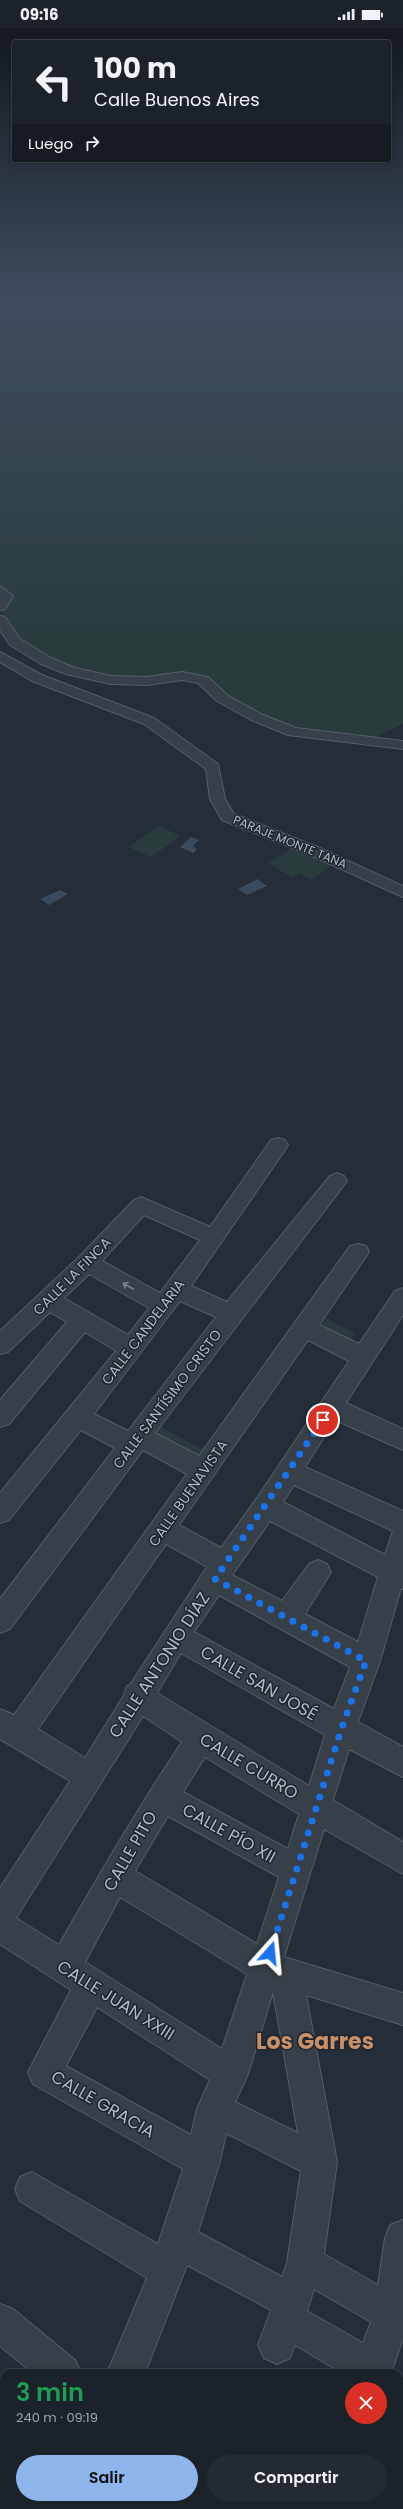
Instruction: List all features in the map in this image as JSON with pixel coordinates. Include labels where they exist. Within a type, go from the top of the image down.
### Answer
[{"type":"street","points":[[0,590],[7,596],[0,606]]},
{"type":"street","points":[[0,620],[15,642],[46,661],[71,671],[111,680],[147,681],[182,676],[203,680],[222,698],[256,717],[293,732],[403,745]]},
{"type":"street","name":"PARAJE MONTE TANA","points":[[0,656],[38,678],[124,710],[149,721],[165,731],[184,748],[213,767],[216,779],[214,788],[220,809],[228,817],[314,851],[403,892]]},
{"type":"street","points":[[378,741],[398,731]]},
{"type":"street","name":"CALLE CANDELARIA","points":[[3,1504],[78,1417],[169,1297],[278,1145]]},
{"type":"street","name":"CALLE SANTÍSIMO CRISTO","points":[[0,1620],[231,1314],[337,1181]]},
{"type":"street","name":"CALLE LA FINCA","points":[[0,1345],[87,1263],[141,1205],[213,1237]]},
{"type":"street","name":"CALLE BUENAVISTA","points":[[9,1728],[162,1529],[358,1252]]},
{"type":"street","points":[[87,1263],[169,1297],[231,1314]]},
{"type":"street","points":[[49,1300],[130,1348]]},
{"type":"street","name":"CALLE ANTONIO DÍAZ","points":[[0,1916],[90,1776],[137,1696],[176,1636],[266,1506],[332,1407],[363,1357],[400,1306]]},
{"type":"street","points":[[0,1417],[82,1320]]},
{"type":"street","points":[[304,1328],[363,1357]]},
{"type":"street","points":[[332,1407],[403,1440]]},
{"type":"street","points":[[78,1417],[204,1471]]},
{"type":"street","points":[[289,1471],[403,1523]]},
{"type":"street","points":[[266,1506],[398,1574]]},
{"type":"street","points":[[162,1529],[286,1618],[366,1661]]},
{"type":"street","points":[[128,2369],[173,2256],[203,2161],[214,2109],[276,1971],[297,1870],[341,1730],[398,1574],[403,1538]]},
{"type":"street","points":[[286,1618],[318,1572]]},
{"type":"street","name":"CALLE SAN JOSÉ","points":[[176,1636],[341,1730],[403,1763]]},
{"type":"street","name":"CALLE CURRO","points":[[137,1696],[201,1738],[403,1859]]},
{"type":"street","points":[[9,1728],[90,1776]]},
{"type":"street","name":"CALLE PITO","points":[[64,1968],[114,1876],[162,1796],[201,1738]]},
{"type":"street","name":"CALLE PÍO XII","points":[[162,1796],[297,1870]]},
{"type":"street","points":[[114,1876],[276,1971],[403,2009]]},
{"type":"street","name":"CALLE JUAN XXIII","points":[[0,1926],[231,2074]]},
{"type":"street","points":[[276,1971],[320,2162],[305,2263],[285,2322]]},
{"type":"street","name":"CALLE GRACIA","points":[[91,1985],[45,2072],[203,2161]]},
{"type":"street","points":[[214,2109],[320,2162]]},
{"type":"street","points":[[32,2189],[173,2256],[285,2322],[369,2369]]},
{"type":"street","points":[[374,2369],[397,2317],[403,2238]]},
{"type":"street","points":[[305,2263],[397,2317]]},
{"type":"street","points":[[0,2322],[57,2369]]},
{"type":"shaded area","points":[[0,417],[403,417],[403,724],[374,738],[290,728],[256,714],[189,673],[139,680],[111,678],[73,669],[26,648],[2,620],[3,609],[9,601],[0,588]]},
{"type":"shaded area","points":[[159,826],[181,836],[151,857],[128,847]]},
{"type":"shaded area","points":[[292,848],[334,864],[312,880],[300,873],[292,878],[269,863]]},
{"type":"shaded area","points":[[326,1318],[355,1333],[350,1340],[321,1325]]},
{"type":"shaded area","points":[[160,1426],[204,1450],[198,1458],[154,1434]]},
{"type":"water","points":[[191,837],[199,840],[193,846],[197,850],[193,853],[180,847]]},
{"type":"water","points":[[258,879],[267,886],[247,895],[238,889]]},
{"type":"water","points":[[60,890],[68,894],[49,905],[40,899]]},
{"type":"district","name":"Los Garres","points":[[315,2041]]},
{"type":"route","points":[[270,1953],[341,1730],[366,1661],[215,1579],[323,1420]]}]
